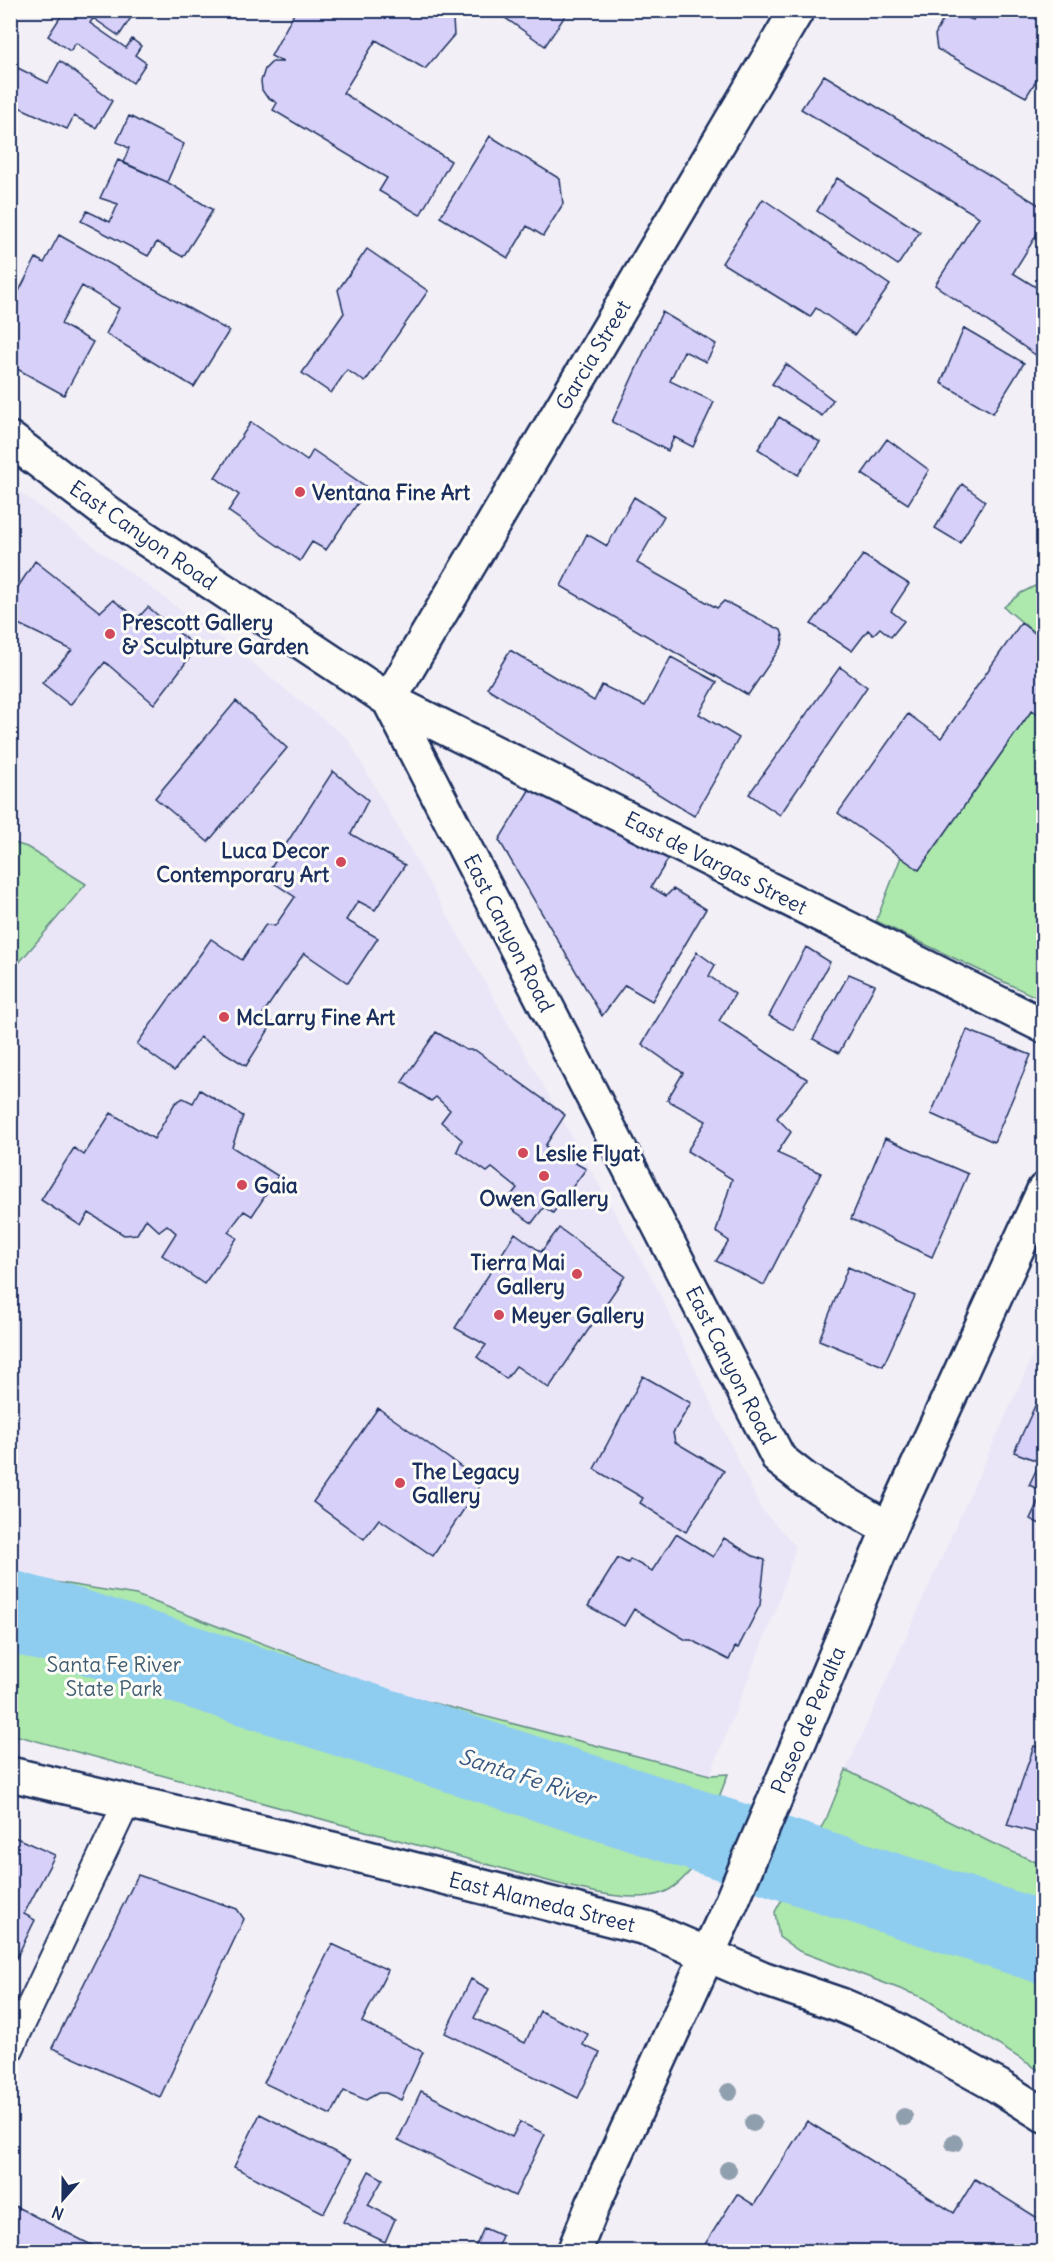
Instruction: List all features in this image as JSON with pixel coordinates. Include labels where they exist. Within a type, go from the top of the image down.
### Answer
[{"type":"street","name":"Garcia Street","points":[[388,700],[797,10]]},
{"type":"street","name":"East Canyon Road","points":[[10,439],[110,515],[388,700],[779,1459],[806,1480],[889,1529]]},
{"type":"street","name":"East de Vargas Street","points":[[388,700],[1044,1026]]},
{"type":"street","name":"Paseo de Peralta","points":[[574,2252],[593,2205],[731,1903],[889,1529],[1044,1190]]},
{"type":"street","name":"East Alameda Street","points":[[10,1774],[337,1851],[646,1928],[762,1978],[841,2005],[888,2025],[998,2086],[1044,2115]]},
{"type":"lane","points":[[10,2049],[127,1802]]},
{"type":"shaded area","points":[[10,485],[232,647],[348,739],[655,1284],[761,1509],[796,1546],[777,1606],[710,1775],[387,1691],[136,1595],[11,1575]]},
{"type":"shaded area","points":[[1043,1333],[1043,1865],[992,1843],[846,1770]]},
{"type":"green space","points":[[1043,582],[1043,640],[1004,607],[1021,593]]},
{"type":"green space","points":[[1032,710],[1043,718],[1044,969],[1038,998],[876,921],[901,857],[919,870]]},
{"type":"green space","points":[[11,842],[27,847],[86,884],[12,971]]},
{"type":"green space","name":"Santa Fe River State Park","points":[[10,1575],[136,1595],[387,1691],[710,1775],[728,1774],[691,1870],[674,1886],[662,1893],[651,1896],[623,1897],[555,1883],[11,1734]]},
{"type":"green space","points":[[846,1770],[992,1843],[1043,1865],[1043,2073],[924,1998],[799,1951],[779,1937],[775,1912],[827,1817]]},
{"type":"building","points":[[65,10],[136,10],[119,36],[93,18],[90,23],[126,48],[132,39],[141,46],[135,55],[146,63],[133,83],[76,43],[70,51],[48,36]]},
{"type":"building","points":[[296,10],[434,10],[453,20],[454,35],[425,69],[376,40],[343,93],[451,161],[420,215],[379,191],[387,178],[273,110],[277,103],[266,96],[262,90],[261,81],[265,69],[272,62],[283,62],[271,56]]},
{"type":"building","points":[[494,10],[569,10],[545,46]]},
{"type":"building","points":[[948,10],[973,20],[978,10],[1044,10],[1044,68],[1026,97],[937,49],[935,35]]},
{"type":"building","points":[[60,61],[112,101],[96,128],[74,116],[67,129],[10,103],[10,64],[48,83]]},
{"type":"building","points":[[824,75],[1044,208],[1044,223],[1013,273],[1044,292],[1044,352],[1040,358],[935,285],[979,217],[801,109]]},
{"type":"building","points":[[129,116],[184,144],[167,182],[123,163],[129,148],[117,142]]},
{"type":"building","points":[[490,136],[560,179],[563,204],[543,236],[527,226],[508,258],[440,217]]},
{"type":"building","points":[[118,160],[167,182],[213,210],[183,257],[157,242],[148,256],[81,221],[87,211],[110,222],[118,204],[100,198]]},
{"type":"building","points":[[837,178],[920,232],[898,265],[817,211]]},
{"type":"building","points":[[763,199],[890,285],[855,335],[816,308],[810,317],[722,263]]},
{"type":"building","points":[[59,235],[229,331],[194,387],[106,334],[119,308],[82,286],[61,324],[93,342],[64,395],[10,365],[10,294],[16,297],[36,258],[44,263]]},
{"type":"building","points":[[367,249],[428,291],[365,382],[347,370],[331,393],[302,373],[344,313],[338,290]]},
{"type":"building","points":[[662,312],[716,344],[706,362],[684,351],[670,381],[714,402],[693,447],[674,437],[668,451],[612,422]]},
{"type":"building","points":[[964,328],[1024,363],[993,413],[941,383]]},
{"type":"building","points":[[786,364],[833,400],[822,416],[772,384]]},
{"type":"building","points":[[779,417],[820,442],[798,475],[758,449]]},
{"type":"building","name":"Ventana Fine Art","points":[[251,422],[307,461],[313,450],[368,488],[326,550],[312,542],[300,561],[228,511],[239,495],[215,477]]},
{"type":"building","points":[[887,439],[929,470],[908,504],[862,474]]},
{"type":"building","points":[[962,484],[985,501],[960,543],[935,528]]},
{"type":"building","points":[[634,497],[664,516],[637,563],[717,608],[724,601],[781,630],[782,645],[748,695],[561,586],[587,534],[607,546]]},
{"type":"building","points":[[863,555],[909,584],[891,611],[904,621],[891,637],[880,628],[873,635],[868,630],[852,651],[811,624]]},
{"type":"building","name":"Prescott Gallery & Sculpture Garden","points":[[35,561],[100,612],[113,600],[138,618],[148,607],[197,648],[154,704],[105,662],[70,705],[42,683],[72,650],[10,620],[10,599]]},
{"type":"building","points":[[1021,623],[1044,640],[1044,718],[1032,710],[919,870],[838,813],[908,714],[941,738]]},
{"type":"building","points":[[510,650],[594,701],[602,685],[645,706],[671,657],[717,682],[699,714],[739,738],[694,816],[487,688]]},
{"type":"building","points":[[840,667],[867,687],[780,815],[749,794]]},
{"type":"building","points":[[236,701],[287,748],[208,842],[155,798]]},
{"type":"building","points":[[333,771],[368,800],[351,834],[405,865],[375,910],[358,901],[346,920],[378,938],[348,983],[304,953],[262,1015],[273,1023],[246,1066],[200,1037],[174,1071],[137,1044],[211,939],[242,960],[266,924],[275,926],[295,897],[265,877]]},
{"type":"building","points":[[537,777],[669,858],[651,887],[666,896],[673,889],[706,909],[652,1001],[625,985],[602,1016],[499,840]]},
{"type":"building","points":[[806,947],[830,962],[793,1030],[769,1016]]},
{"type":"building","points":[[697,952],[715,965],[709,976],[735,994],[719,1021],[807,1079],[777,1118],[791,1132],[777,1153],[821,1173],[764,1285],[716,1261],[729,1241],[716,1232],[732,1179],[687,1151],[706,1121],[667,1100],[683,1073],[642,1044]]},
{"type":"building","points":[[849,974],[875,985],[839,1053],[813,1039]]},
{"type":"building","points":[[967,1030],[1031,1055],[994,1142],[931,1114]]},
{"type":"building","points":[[436,1032],[466,1050],[475,1050],[565,1115],[545,1146],[586,1169],[553,1213],[544,1207],[532,1223],[504,1204],[517,1188],[492,1168],[487,1172],[457,1151],[462,1140],[441,1122],[450,1110],[436,1097],[431,1101],[402,1082]]},
{"type":"building","points":[[200,1090],[243,1116],[232,1147],[278,1176],[252,1216],[244,1211],[228,1232],[237,1238],[204,1284],[162,1255],[176,1233],[167,1225],[159,1231],[146,1219],[137,1234],[124,1235],[89,1213],[81,1226],[41,1200],[74,1148],[84,1155],[111,1113],[154,1139],[175,1103],[183,1098],[193,1103]]},
{"type":"building","points":[[885,1138],[968,1174],[932,1257],[851,1219]]},
{"type":"building","points":[[559,1228],[625,1276],[549,1388],[516,1366],[506,1379],[477,1357],[486,1345],[455,1328],[515,1233],[541,1252]]},
{"type":"building","points":[[848,1267],[915,1296],[883,1366],[819,1340]]},
{"type":"building","points":[[643,1376],[691,1403],[673,1433],[675,1442],[724,1471],[686,1532],[640,1503],[643,1498],[594,1469]]},
{"type":"building","points":[[1044,1386],[1044,1526],[1030,1519],[1043,1491],[1029,1485],[1040,1462],[1014,1452]]},
{"type":"building","points":[[378,1408],[482,1482],[433,1556],[379,1519],[364,1539],[313,1502]]},
{"type":"building","points":[[676,1534],[713,1557],[724,1538],[753,1556],[765,1560],[760,1605],[738,1648],[735,1647],[729,1660],[691,1640],[686,1640],[634,1609],[624,1626],[588,1606],[618,1558],[628,1563],[630,1559],[652,1571]]},
{"type":"building","points":[[1034,1746],[1044,1749],[1044,1835],[1007,1825]]},
{"type":"building","points":[[12,1836],[55,1855],[24,1914],[35,1920],[10,1971],[10,1839]]},
{"type":"building","points":[[138,1875],[237,1909],[244,1919],[160,2097],[52,2048]]},
{"type":"building","points":[[332,1944],[388,1970],[362,2022],[423,2052],[401,2100],[386,2093],[378,2093],[366,2100],[344,2091],[331,2115],[264,2083]]},
{"type":"building","points":[[471,1979],[489,1989],[474,2018],[525,2043],[540,2011],[588,2034],[583,2045],[600,2053],[578,2098],[445,2033]]},
{"type":"building","points":[[421,2091],[512,2137],[520,2122],[545,2134],[515,2196],[398,2140]]},
{"type":"building","points":[[260,2114],[351,2160],[324,2213],[234,2167]]},
{"type":"building","points":[[807,2121],[954,2213],[975,2179],[1044,2222],[1044,2252],[700,2252],[737,2194],[754,2205]]},
{"type":"building","points":[[369,2171],[383,2179],[368,2205],[395,2219],[385,2242],[343,2222]]},
{"type":"building","points":[[11,2204],[105,2252],[10,2252]]},
{"type":"building","points":[[484,2228],[502,2236],[495,2252],[473,2252]]},
{"type":"waterway","name":"Santa Fe River","points":[[10,1611],[78,1630],[1044,1943]]},
{"type":"place","name":"Ventana Fine Art","points":[[300,492]]},
{"type":"place","name":"Prescott Gallery & Sculpture Garden","points":[[110,634]]},
{"type":"place","name":"Luca Decor Contemporary Art","points":[[341,862]]},
{"type":"place","name":"McLarry Fine Art","points":[[224,1017]]},
{"type":"place","name":"Leslie Flyat","points":[[523,1153]]},
{"type":"place","name":"Owen Gallery","points":[[544,1176]]},
{"type":"place","name":"Gaia","points":[[242,1185]]},
{"type":"place","name":"Tierra Mai Gallery","points":[[577,1274]]},
{"type":"place","name":"Meyer Gallery","points":[[499,1315]]},
{"type":"place","name":"The Legacy Gallery","points":[[400,1483]]}]
